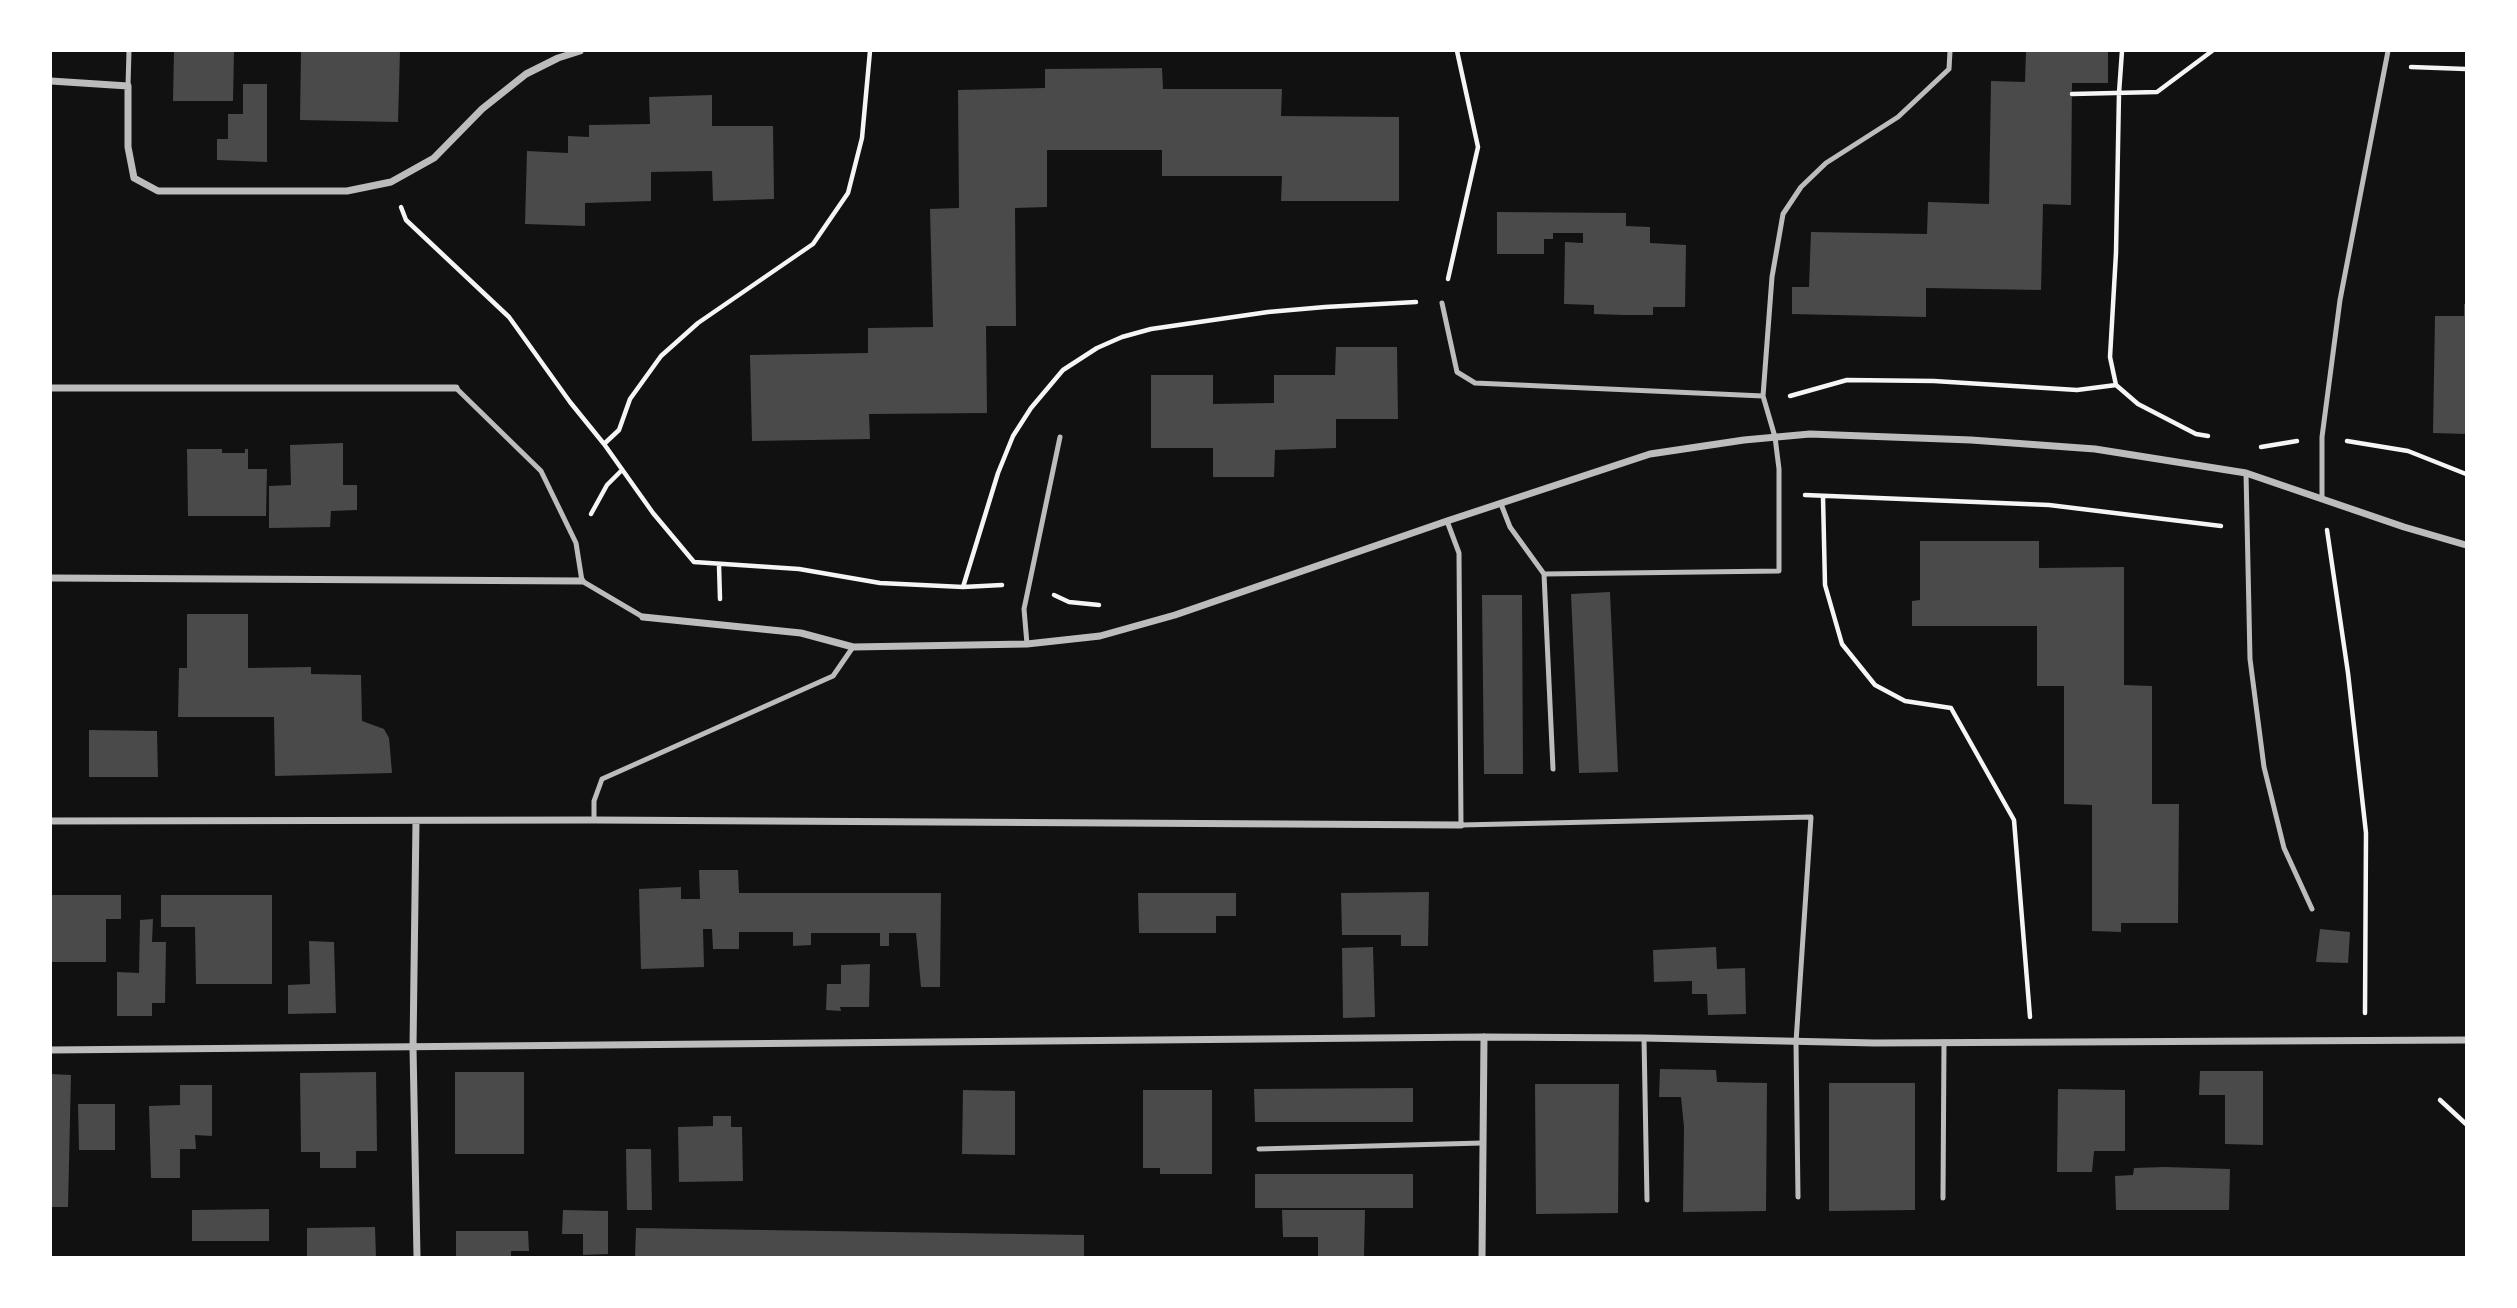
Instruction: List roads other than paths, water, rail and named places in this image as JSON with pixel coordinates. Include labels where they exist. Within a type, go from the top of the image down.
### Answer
[{"type":"street","points":[[51,81],[128,86],[128,147],[134,178],[158,191],[347,191],[391,182],[434,158],[482,109],[526,75],[558,58],[580,51]]},
{"type":"street","points":[[51,388],[456,388]]},
{"type":"street","points":[[643,617],[801,633],[853,647],[1027,644],[1100,636],[1175,615],[1650,454],[1810,434],[1971,440],[2095,449],[2246,473],[2404,527],[2466,545]]},
{"type":"street","points":[[51,578],[582,581]]},
{"type":"street","points":[[51,821],[594,820],[1461,825]]},
{"type":"street","points":[[416,821],[412,1047],[417,1257]]},
{"type":"street","points":[[1482,1257],[1484,1037]]},
{"type":"street","points":[[51,1050],[1484,1037],[1796,1042],[2466,1040]]},
{"type":"lane","points":[[128,86],[129,51]]},
{"type":"lane","points":[[1544,573],[1779,571],[1779,493],[1775,437],[1763,396],[1772,277],[1783,214],[1801,187],[1826,163],[1898,117],[1949,69],[1950,51]]},
{"type":"lane","points":[[2322,498],[2322,437],[2340,300],[2388,51]]},
{"type":"lane","points":[[1442,303],[1457,372],[1475,383],[1763,396]]},
{"type":"lane","points":[[456,388],[541,471],[576,543],[582,581],[643,617]]},
{"type":"lane","points":[[1027,644],[1024,609],[1060,437]]},
{"type":"lane","points":[[2246,473],[2250,659],[2264,767],[2284,848],[2312,909]]},
{"type":"lane","points":[[1501,504],[1510,527],[1544,573],[1553,769]]},
{"type":"lane","points":[[1447,521],[1459,553],[1461,825],[1811,817],[1796,1042],[1798,1197]]},
{"type":"lane","points":[[594,820],[594,800],[602,779],[833,676],[853,647]]},
{"type":"lane","points":[[1644,1038],[1647,1200]]},
{"type":"lane","points":[[1943,1198],[1944,1042]]},
{"type":"lane","points":[[1259,1149],[1482,1143]]}]
